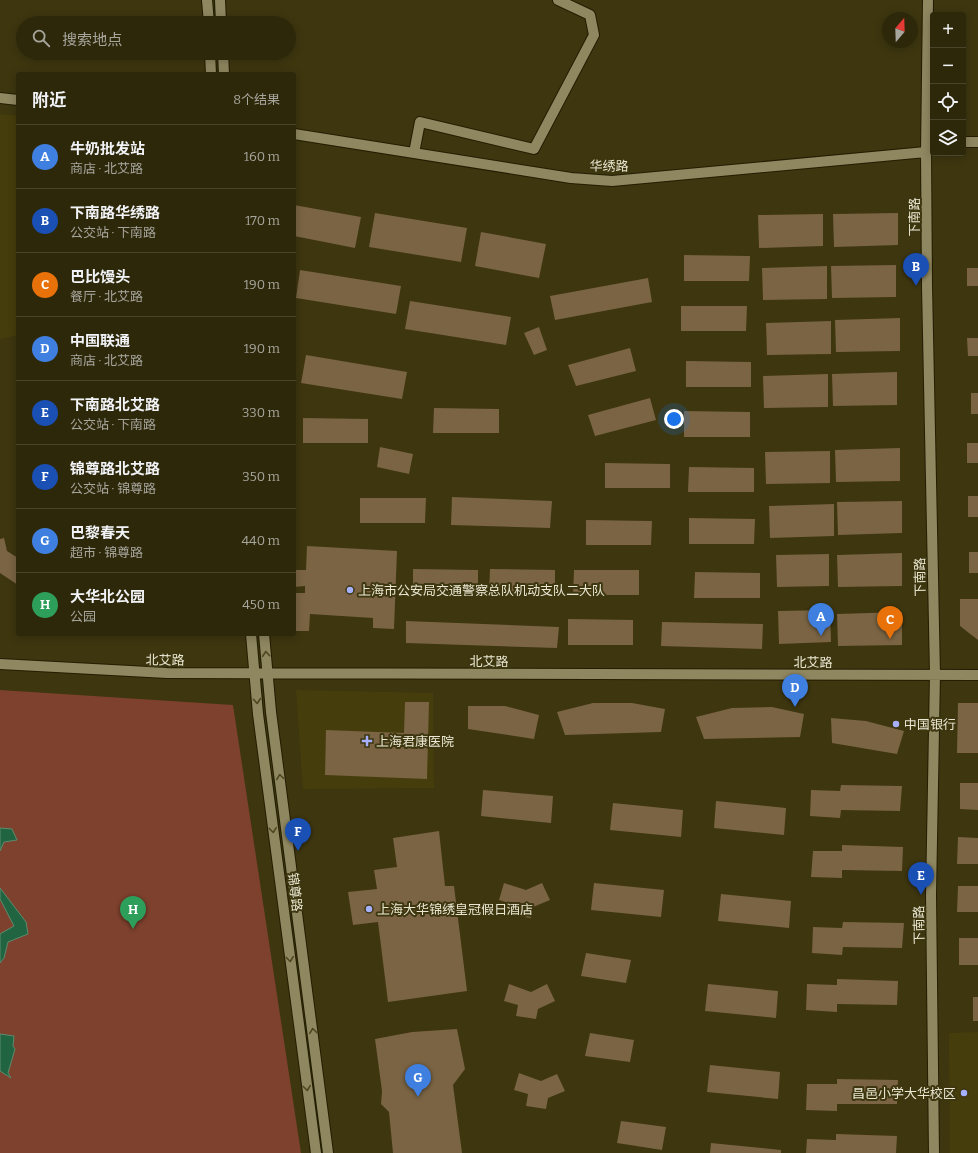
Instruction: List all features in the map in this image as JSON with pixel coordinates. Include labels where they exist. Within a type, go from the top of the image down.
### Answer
[{"type":"street","points":[[207,0],[208,16]]},
{"type":"street","points":[[220,0],[221,16]]},
{"type":"street","points":[[414,153],[420,122],[534,149],[594,34],[590,15],[558,0]]},
{"type":"street","name":"下南路","points":[[928,0],[934,674],[931,895],[934,1153]]},
{"type":"street","points":[[210,60],[211,72]]},
{"type":"street","points":[[223,60],[224,72]]},
{"type":"street","points":[[0,98],[16,100]]},
{"type":"street","name":"华绣路","points":[[296,134],[571,178],[612,181],[929,146]]},
{"type":"street","points":[[966,142],[978,142]]},
{"type":"street","name":"锦尊路","points":[[251,636],[316,1153]]},
{"type":"street","name":"锦尊路","points":[[264,636],[328,1153]]},
{"type":"street","name":"北艾路","points":[[0,664],[104,671],[255,674],[978,675]]},
{"type":"shaded area","points":[[0,114],[16,116],[16,335],[0,339]]},
{"type":"shaded area","points":[[0,690],[233,705],[301,1153],[0,1153]]},
{"type":"shaded area","name":"上海君康医院","points":[[296,690],[433,693],[434,788],[303,789]]},
{"type":"shaded area","points":[[0,828],[12,829],[17,840],[4,842],[0,851]]},
{"type":"shaded area","points":[[0,888],[26,922],[28,934],[8,942],[4,958],[0,963],[0,934],[14,926],[0,899]]},
{"type":"shaded area","name":"昌邑小学大华校区","points":[[978,1032],[978,1153],[950,1153],[949,1033]]},
{"type":"shaded area","points":[[0,1034],[14,1036],[13,1046],[15,1049],[8,1073],[11,1078],[0,1071]]},
{"type":"building","points":[[296,205],[361,217],[355,248],[296,236]]},
{"type":"building","points":[[375,213],[467,228],[461,262],[369,247]]},
{"type":"building","points":[[898,213],[898,245],[834,247],[833,214]]},
{"type":"building","points":[[823,214],[823,246],[759,248],[758,215]]},
{"type":"building","points":[[481,232],[546,244],[539,278],[475,266]]},
{"type":"building","points":[[684,255],[750,256],[749,281],[684,281]]},
{"type":"building","points":[[896,265],[896,297],[832,298],[831,266]]},
{"type":"building","points":[[827,266],[827,299],[763,300],[762,268]]},
{"type":"building","points":[[967,268],[978,268],[978,286],[967,286]]},
{"type":"building","points":[[300,270],[401,286],[396,314],[296,298]]},
{"type":"building","points":[[648,278],[652,302],[555,320],[550,296]]},
{"type":"building","points":[[410,301],[511,317],[506,345],[405,329]]},
{"type":"building","points":[[681,306],[747,306],[746,331],[681,331]]},
{"type":"building","points":[[900,318],[900,351],[836,352],[835,320]]},
{"type":"building","points":[[831,321],[831,354],[767,355],[766,323]]},
{"type":"building","points":[[539,327],[547,350],[534,355],[524,333]]},
{"type":"building","points":[[967,338],[978,338],[978,356],[968,356]]},
{"type":"building","points":[[630,348],[636,371],[576,386],[568,365]]},
{"type":"building","points":[[306,355],[407,372],[402,399],[301,383]]},
{"type":"building","points":[[686,361],[751,362],[751,387],[686,387]]},
{"type":"building","points":[[897,372],[897,405],[833,406],[832,374]]},
{"type":"building","points":[[828,374],[828,407],[764,408],[763,376]]},
{"type":"building","points":[[971,393],[978,393],[978,414],[971,414]]},
{"type":"building","points":[[650,398],[656,420],[595,436],[588,415]]},
{"type":"building","points":[[434,408],[499,409],[499,433],[433,433]]},
{"type":"building","points":[[684,411],[750,412],[750,437],[684,437]]},
{"type":"building","points":[[303,418],[368,419],[368,443],[303,443]]},
{"type":"building","points":[[967,443],[978,443],[978,463],[967,463]]},
{"type":"building","points":[[380,447],[413,454],[409,474],[377,467]]},
{"type":"building","points":[[900,448],[900,481],[836,482],[835,450]]},
{"type":"building","points":[[830,451],[830,483],[766,484],[765,452]]},
{"type":"building","points":[[605,463],[670,464],[670,488],[605,488]]},
{"type":"building","points":[[689,467],[754,468],[754,492],[688,492]]},
{"type":"building","points":[[968,496],[978,496],[978,517],[968,517]]},
{"type":"building","points":[[452,497],[552,501],[550,528],[451,525]]},
{"type":"building","points":[[360,498],[426,498],[425,523],[360,523]]},
{"type":"building","points":[[902,501],[902,533],[838,535],[837,502]]},
{"type":"building","points":[[834,504],[834,536],[770,538],[769,506]]},
{"type":"building","points":[[689,518],[755,519],[754,544],[689,544]]},
{"type":"building","points":[[586,520],[652,521],[651,545],[586,545]]},
{"type":"building","points":[[4,538],[7,551],[16,557],[16,584],[0,573],[0,539]]},
{"type":"building","name":"上海市公安局交通警察总队机动支队二大队","points":[[307,546],[397,551],[394,629],[373,628],[373,618],[310,614],[309,631],[296,631],[296,593],[305,593],[305,586],[296,587],[296,570],[306,570]]},
{"type":"building","points":[[969,552],[978,552],[978,573],[969,573]]},
{"type":"building","points":[[902,553],[902,586],[838,587],[837,555]]},
{"type":"building","points":[[829,554],[829,586],[777,587],[776,555]]},
{"type":"building","points":[[413,569],[478,570],[478,594],[413,594]]},
{"type":"building","points":[[490,569],[555,570],[555,594],[489,594]]},
{"type":"building","points":[[574,570],[639,570],[639,595],[573,595]]},
{"type":"building","points":[[695,572],[760,573],[760,598],[694,598]]},
{"type":"building","points":[[960,599],[978,599],[978,640],[960,626]]},
{"type":"building","points":[[830,610],[831,642],[779,644],[778,611]]},
{"type":"building","points":[[902,612],[902,645],[838,646],[837,614]]},
{"type":"building","points":[[568,619],[633,620],[633,645],[568,645]]},
{"type":"building","points":[[406,621],[559,627],[557,648],[406,643]]},
{"type":"building","points":[[662,622],[763,624],[762,649],[661,646]]},
{"type":"building","points":[[405,702],[429,702],[427,779],[325,775],[326,730],[404,733]]},
{"type":"building","points":[[593,703],[632,703],[665,709],[661,732],[565,735],[557,712]]},
{"type":"building","points":[[958,703],[978,703],[978,753],[957,753]]},
{"type":"building","points":[[468,706],[505,706],[539,715],[534,739],[468,729]]},
{"type":"building","points":[[772,707],[804,714],[800,737],[704,739],[696,717],[732,708]]},
{"type":"building","points":[[831,718],[866,721],[904,731],[897,754],[832,743]]},
{"type":"building","points":[[960,783],[978,783],[978,810],[960,809]]},
{"type":"building","points":[[841,785],[902,786],[900,811],[841,810],[840,818],[810,816],[811,790],[840,791]]},
{"type":"building","points":[[483,790],[553,796],[551,823],[481,816]]},
{"type":"building","points":[[716,801],[786,808],[784,835],[714,828]]},
{"type":"building","points":[[613,803],[683,810],[681,837],[610,830]]},
{"type":"building","name":"上海大华锦绣皇冠假日酒店","points":[[439,831],[445,886],[454,886],[467,991],[388,1002],[378,922],[353,925],[348,892],[377,889],[374,870],[397,867],[393,838]]},
{"type":"building","points":[[958,837],[978,838],[978,864],[957,864]]},
{"type":"building","points":[[842,845],[903,847],[902,871],[842,870],[842,878],[811,877],[813,851],[842,851]]},
{"type":"building","points":[[504,883],[526,890],[542,883],[550,900],[533,907],[531,918],[511,915],[513,904],[499,900]]},
{"type":"building","points":[[594,883],[664,890],[661,917],[591,910]]},
{"type":"building","points":[[958,886],[978,886],[978,912],[957,912]]},
{"type":"building","points":[[721,894],[791,901],[789,928],[718,921]]},
{"type":"building","points":[[843,922],[904,923],[902,948],[843,947],[842,955],[812,953],[813,927],[842,928]]},
{"type":"building","points":[[959,938],[978,938],[978,965],[959,965]]},
{"type":"building","points":[[586,953],[631,960],[626,983],[581,976]]},
{"type":"building","points":[[837,979],[898,981],[897,1005],[837,1004],[837,1012],[806,1010],[807,984],[837,985]]},
{"type":"building","points":[[509,984],[531,992],[547,984],[555,1001],[538,1009],[536,1019],[516,1016],[518,1005],[504,1001]]},
{"type":"building","points":[[708,984],[778,991],[776,1018],[705,1011]]},
{"type":"building","points":[[973,997],[978,997],[978,1021],[973,1021]]},
{"type":"building","points":[[457,1029],[465,1069],[453,1085],[462,1153],[393,1153],[389,1112],[381,1104],[382,1091],[375,1039],[412,1032]]},
{"type":"building","points":[[590,1033],[634,1040],[630,1062],[585,1056]]},
{"type":"building","points":[[710,1065],[780,1072],[778,1099],[707,1092]]},
{"type":"building","points":[[519,1073],[541,1081],[557,1074],[565,1091],[548,1098],[546,1109],[526,1106],[528,1094],[514,1090]]},
{"type":"building","points":[[837,1079],[898,1080],[897,1104],[837,1104],[837,1111],[806,1110],[807,1084],[837,1084]]},
{"type":"building","points":[[621,1121],[666,1127],[662,1150],[617,1143]]},
{"type":"building","points":[[836,1134],[897,1136],[896,1153],[806,1153],[807,1139],[836,1140]]},
{"type":"building","points":[[711,1143],[781,1150],[781,1153],[710,1153]]},
{"type":"place","name":"下南路华绣路","points":[[916,286]]},
{"type":"place","name":"上海市公安局交通警察总队机动支队二大队","points":[[350,590]]},
{"type":"place","name":"牛奶批发站","points":[[821,636]]},
{"type":"place","name":"巴比馒头","points":[[890,639]]},
{"type":"place","name":"中国联通","points":[[795,707]]},
{"type":"place","name":"中国银行","points":[[896,724]]},
{"type":"place","name":"上海君康医院","points":[[367,741]]},
{"type":"place","name":"锦尊路北艾路","points":[[298,851]]},
{"type":"place","name":"下南路北艾路","points":[[921,895]]},
{"type":"place","name":"上海大华锦绣皇冠假日酒店","points":[[369,909]]},
{"type":"place","name":"大华北公园","points":[[133,929]]},
{"type":"place","name":"昌邑小学大华校区","points":[[964,1093]]},
{"type":"place","name":"巴黎春天","points":[[418,1097]]}]
